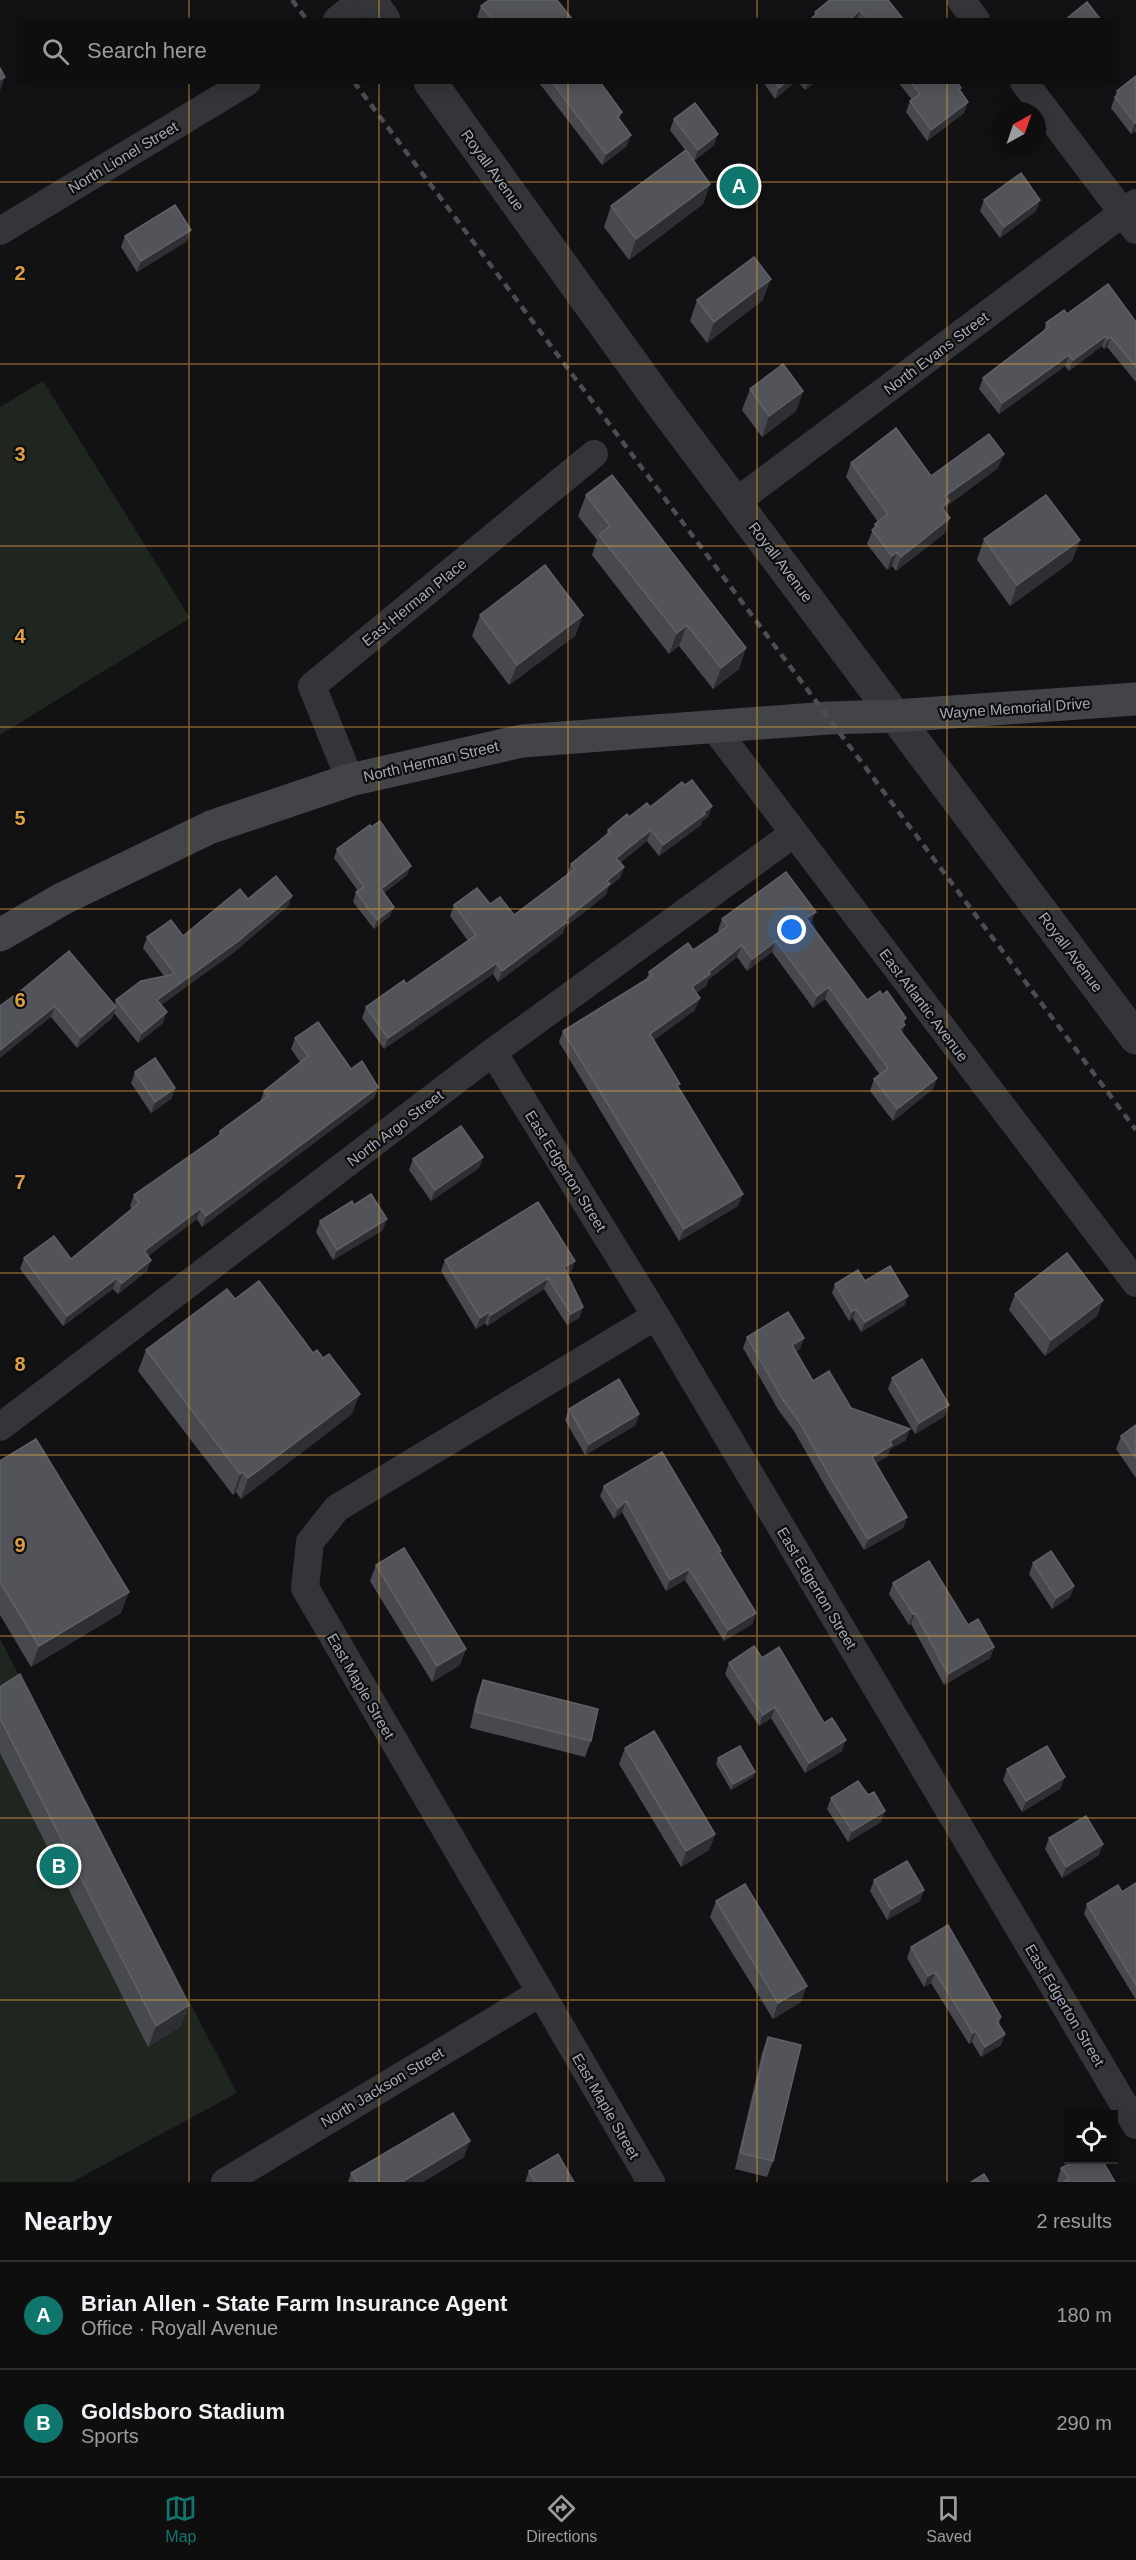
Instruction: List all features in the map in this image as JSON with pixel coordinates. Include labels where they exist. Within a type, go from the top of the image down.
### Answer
[{"type":"main road","name":"Wayne Memorial Drive","points":[[895,716],[1136,699]]},
{"type":"main road","name":"North Herman Street","points":[[0,936],[62,899],[211,827],[350,780],[522,741],[828,718],[895,716]]},
{"type":"street","points":[[340,18],[362,0]]},
{"type":"street","points":[[370,0],[383,18]]},
{"type":"street","points":[[961,0],[974,18]]},
{"type":"street","name":"North Lionel Street","points":[[0,231],[244,84]]},
{"type":"street","name":"Royall Avenue","points":[[431,84],[656,396],[1136,1038]]},
{"type":"street","points":[[1026,84],[1132,215]]},
{"type":"street","name":"North Evans Street","points":[[736,502],[1132,215]]},
{"type":"street","name":"East Herman Place","points":[[350,780],[312,686],[594,454]]},
{"type":"street","name":"East Atlantic Avenue","points":[[713,726],[1136,1283]]},
{"type":"street","name":"North Argo Street","points":[[0,1426],[494,1052],[793,834]]},
{"type":"street","name":"East Edgerton Street","points":[[494,1052],[656,1316],[1136,2125]]},
{"type":"street","name":"East Maple Street","points":[[651,2182],[305,1588],[310,1542],[338,1508],[656,1316]]},
{"type":"street","name":"North Jackson Street","points":[[225,2182],[540,1993]]},
{"type":"shaded area","points":[[43,381],[190,618],[0,735],[0,407]]},
{"type":"shaded area","points":[[0,1639],[237,2093],[72,2182],[0,2182]]},
{"type":"building","points":[[489,0],[557,0],[571,18],[491,18],[481,6]]},
{"type":"building","points":[[830,0],[888,0],[902,18],[866,18],[860,10],[851,18],[812,18],[817,14],[815,12]]},
{"type":"building","points":[[1087,2],[1099,18],[1067,18]]},
{"type":"building","points":[[0,68],[5,77],[0,80]]},
{"type":"building","points":[[1136,76],[1135,123],[1115,97],[1119,94],[1117,91]]},
{"type":"building","points":[[554,84],[601,84],[622,112],[617,116],[631,135],[606,154]]},
{"type":"building","points":[[912,84],[958,84],[968,102],[931,130],[910,101],[920,94]]},
{"type":"building","points":[[695,103],[718,134],[698,150],[674,119]]},
{"type":"building","points":[[686,150],[710,184],[636,239],[611,206]]},
{"type":"building","points":[[1021,173],[1040,200],[1004,227],[984,200]]},
{"type":"building","points":[[175,205],[191,230],[141,261],[125,236]]},
{"type":"building","points":[[754,257],[771,279],[714,322],[697,300]]},
{"type":"building","points":[[1108,284],[1136,322],[1136,367],[1111,337],[1108,339],[1106,336],[1073,360],[1069,355],[1002,403],[983,378],[1049,327],[1046,323],[1064,310],[1067,314]]},
{"type":"building","points":[[783,364],[803,391],[769,416],[750,389]]},
{"type":"building","points":[[896,428],[931,476],[989,434],[1004,454],[945,496],[949,501],[942,508],[950,518],[901,557],[897,552],[892,556],[872,530],[877,526],[875,524],[888,514],[851,463]]},
{"type":"building","points":[[612,475],[746,648],[721,668],[687,625],[677,633],[599,535],[610,526],[586,495]]},
{"type":"building","points":[[1046,495],[1080,540],[1017,585],[984,539]]},
{"type":"building","points":[[545,565],[583,615],[517,665],[480,615]]},
{"type":"building","points":[[692,780],[712,806],[704,812],[705,814],[663,845],[651,830],[616,858],[624,867],[607,881],[610,884],[565,920],[567,922],[502,971],[497,963],[388,1038],[366,1007],[404,980],[406,984],[476,935],[454,905],[477,888],[490,904],[500,897],[514,915],[575,869],[571,864],[610,832],[608,830],[627,814],[629,817],[647,803],[650,807],[682,782],[685,785]]},
{"type":"building","points":[[380,821],[411,866],[381,889],[394,907],[377,920],[356,892],[364,887],[337,849],[370,825],[371,827]]},
{"type":"building","points":[[786,872],[816,912],[806,918],[867,1000],[880,991],[882,995],[887,991],[906,1018],[902,1021],[905,1025],[899,1029],[937,1078],[897,1109],[874,1079],[888,1068],[829,987],[817,996],[776,941],[752,959],[742,945],[692,987],[700,998],[650,1034],[680,1084],[677,1085],[743,1194],[684,1229],[563,1031],[652,976],[649,972],[688,943],[693,950],[728,926],[722,919]]},
{"type":"building","points":[[276,876],[292,896],[237,942],[157,1000],[167,1012],[142,1033],[116,1000],[141,981],[175,974],[147,937],[171,920],[183,936],[240,889],[248,899]]},
{"type":"building","points":[[69,951],[116,1007],[81,1037],[55,1006],[0,1050],[0,1006]]},
{"type":"building","points":[[318,1022],[351,1069],[362,1061],[378,1087],[206,1216],[201,1208],[144,1251],[151,1260],[122,1283],[117,1278],[67,1316],[24,1258],[54,1236],[71,1259],[139,1203],[134,1195],[221,1134],[220,1131],[268,1096],[264,1091],[308,1056],[295,1038]]},
{"type":"building","points":[[155,1058],[175,1088],[155,1102],[135,1072]]},
{"type":"building","points":[[461,1126],[483,1157],[435,1190],[413,1159]]},
{"type":"building","points":[[371,1194],[387,1219],[337,1250],[320,1221],[352,1201],[354,1205]]},
{"type":"building","points":[[538,1202],[575,1261],[564,1267],[583,1307],[571,1314],[548,1278],[491,1315],[489,1312],[480,1318],[445,1260]]},
{"type":"building","points":[[1067,1253],[1103,1300],[1051,1340],[1015,1294]]},
{"type":"building","points":[[890,1266],[908,1296],[865,1322],[856,1309],[852,1312],[835,1284],[858,1270],[865,1281]]},
{"type":"building","points":[[259,1281],[313,1353],[317,1350],[323,1358],[329,1354],[360,1394],[248,1478],[243,1472],[240,1474],[146,1350],[227,1289],[235,1299]]},
{"type":"building","points":[[788,1312],[804,1338],[792,1345],[813,1381],[829,1371],[851,1408],[910,1429],[890,1441],[892,1445],[872,1457],[907,1517],[868,1539],[747,1337]]},
{"type":"building","points":[[922,1359],[949,1405],[919,1423],[892,1378]]},
{"type":"building","points":[[619,1379],[639,1414],[589,1444],[569,1409]]},
{"type":"building","points":[[1136,1425],[1136,1458],[1121,1436]]},
{"type":"building","points":[[36,1439],[129,1592],[39,1646],[0,1582],[0,1461]]},
{"type":"building","points":[[662,1452],[756,1613],[728,1630],[689,1569],[670,1580],[626,1501],[618,1508],[604,1486]]},
{"type":"building","points":[[404,1548],[466,1649],[437,1666],[376,1565]]},
{"type":"building","points":[[1051,1551],[1074,1586],[1056,1598],[1033,1563]]},
{"type":"building","points":[[929,1561],[968,1625],[978,1619],[994,1647],[948,1674],[915,1613],[913,1614],[893,1583]]},
{"type":"building","points":[[754,1646],[762,1658],[779,1647],[824,1723],[832,1718],[846,1740],[809,1763],[775,1707],[763,1715],[729,1663]]},
{"type":"building","points":[[20,1674],[189,2005],[156,2026],[0,1718],[0,1687]]},
{"type":"building","points":[[483,1680],[598,1709],[591,1741],[475,1712]]},
{"type":"building","points":[[654,1731],[715,1834],[686,1851],[625,1748]]},
{"type":"building","points":[[740,1746],[755,1772],[733,1784],[718,1758]]},
{"type":"building","points":[[1047,1746],[1065,1777],[1026,1801],[1007,1769]]},
{"type":"building","points":[[858,1781],[868,1795],[874,1792],[885,1811],[852,1831],[831,1798]]},
{"type":"building","points":[[1086,1816],[1103,1844],[1066,1867],[1049,1838]]},
{"type":"building","points":[[907,1861],[924,1890],[891,1909],[874,1880]]},
{"type":"building","points":[[1136,1883],[1136,1985],[1087,1904],[1118,1885],[1122,1892]]},
{"type":"building","points":[[745,1884],[807,1986],[778,2003],[716,1901]]},
{"type":"building","points":[[948,1925],[1001,2017],[996,2020],[1005,2034],[985,2047],[976,2031],[973,2033],[935,1972],[928,1976],[911,1947]]},
{"type":"building","points":[[768,2037],[801,2045],[773,2161],[740,2153]]},
{"type":"building","points":[[453,2113],[470,2141],[402,2182],[357,2182],[351,2173]]},
{"type":"building","points":[[558,2154],[574,2182],[535,2182],[529,2171]]},
{"type":"building","points":[[1069,2164],[1104,2164],[1115,2182],[1063,2182],[1069,2178],[1061,2168]]},
{"type":"building","points":[[984,2174],[989,2182],[971,2182]]},
{"type":"railway","points":[[292,0],[306,18]]},
{"type":"railway","points":[[355,84],[1136,1130]]},
{"type":"place","name":"Brian Allen - State Farm Insurance Agent","points":[[739,186]]},
{"type":"place","name":"Goldsboro Stadium","points":[[59,1866]]}]
